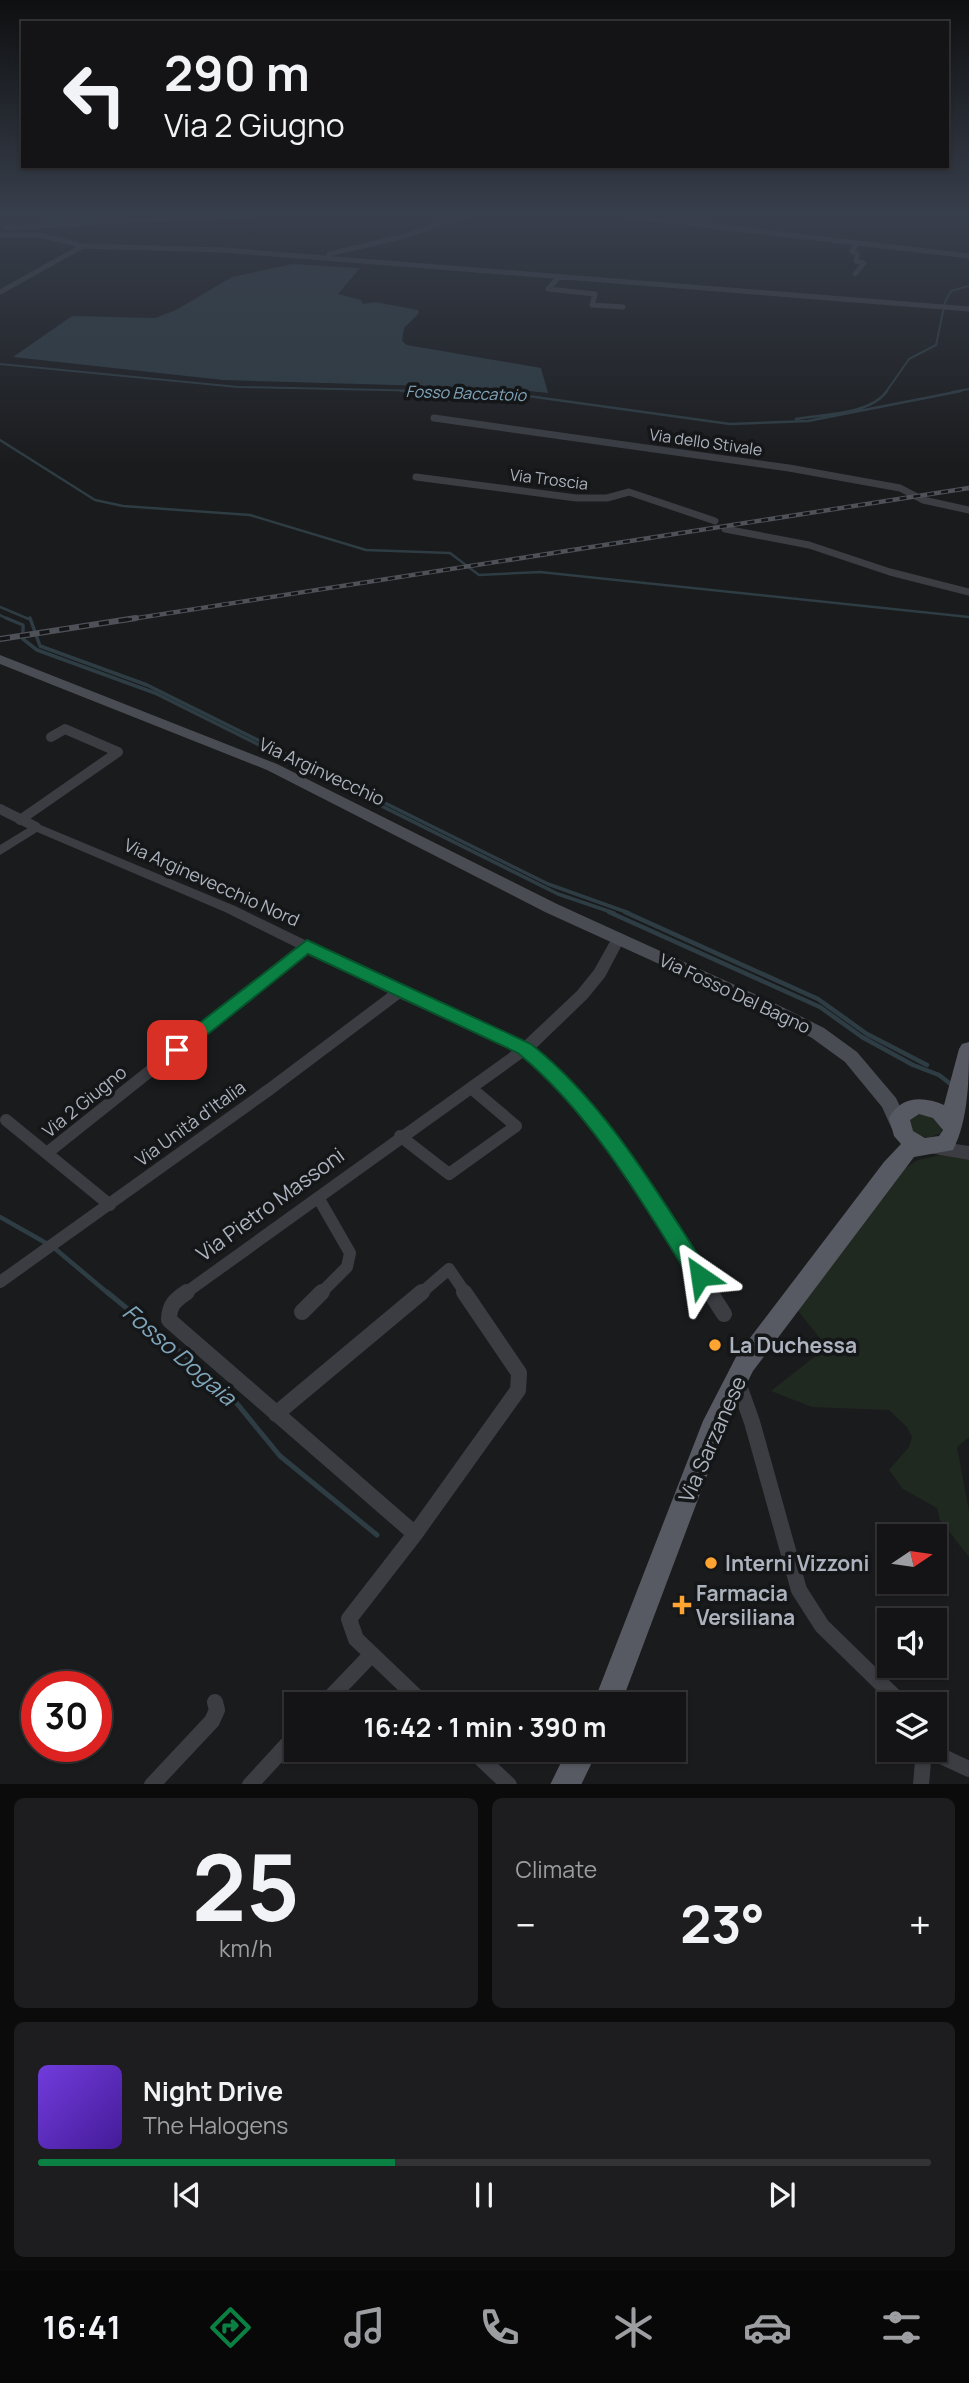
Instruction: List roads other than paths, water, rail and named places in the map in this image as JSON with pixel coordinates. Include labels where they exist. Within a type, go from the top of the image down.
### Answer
[{"type":"main road","name":"Via Arginvecchio","points":[[1,660],[272,766],[618,939]]},
{"type":"main road","name":"Via Fosso Del Bagno","points":[[618,939],[764,1005],[818,1033],[851,1057],[877,1086],[915,1138]]},
{"type":"main road","points":[[958,1136],[959,1086],[969,1049]]},
{"type":"main road","name":"Via Fosso Del Bagno","points":[[877,1086],[919,1107]]},
{"type":"main road","points":[[958,1136],[946,1144],[915,1138],[902,1113],[939,1104],[959,1086]]},
{"type":"main road","points":[[919,1107],[942,1113],[958,1136]]},
{"type":"main road","name":"Via Sarzanese","points":[[612,1692],[715,1421],[753,1350],[915,1138]]},
{"type":"main road","points":[[565,1784],[577,1762]]},
{"type":"street","points":[[594,299],[592,305],[623,307]]},
{"type":"street","points":[[845,299],[969,309]]},
{"type":"street","name":"Via dello Stivale","points":[[434,418],[789,468],[900,488],[923,500],[969,510]]},
{"type":"street","name":"Via Troscia","points":[[416,477],[576,498],[607,498],[629,492],[715,521]]},
{"type":"street","points":[[725,529],[809,545],[890,572],[969,592]]},
{"type":"street","points":[[20,820],[118,752],[65,729],[51,737]]},
{"type":"street","points":[[0,809],[36,827]]},
{"type":"street","points":[[0,851],[36,827]]},
{"type":"street","name":"Via Arginevecchio Nord","points":[[36,827],[230,909],[399,992],[525,1048],[551,1070],[575,1097],[636,1175],[724,1314]]},
{"type":"street","points":[[525,1048],[557,1022],[582,995],[600,973],[618,939]]},
{"type":"street","name":"Via 2 Giugno","points":[[47,1153],[307,946]]},
{"type":"street","name":"Via Unità d'Italia","points":[[0,1282],[110,1205],[399,992]]},
{"type":"street","name":"Via Pietro Massoni","points":[[415,1534],[169,1320],[169,1310],[174,1301],[525,1048]]},
{"type":"street","points":[[400,1136],[449,1174],[516,1126],[471,1088]]},
{"type":"street","name":"Via 2 Giugno","points":[[6,1120],[110,1205]]},
{"type":"street","points":[[915,1138],[969,1153]]},
{"type":"street","points":[[302,1312],[347,1267],[350,1253],[318,1199]]},
{"type":"street","points":[[276,1415],[449,1269],[519,1373],[518,1390],[415,1534],[354,1609],[349,1619],[356,1639],[411,1692]]},
{"type":"street","points":[[737,1380],[746,1400],[773,1512],[800,1595],[818,1622],[892,1692]]},
{"type":"street","points":[[336,1692],[371,1655]]},
{"type":"street","points":[[152,1784],[212,1721],[217,1710],[215,1702]]},
{"type":"street","points":[[250,1784],[284,1748]]},
{"type":"street","points":[[947,1759],[969,1769]]},
{"type":"street","points":[[485,1762],[509,1784]]},
{"type":"street","points":[[920,1784],[924,1762]]},
{"type":"waterway","points":[[886,392],[909,359],[936,345],[946,299]]},
{"type":"waterway","name":"Fosso Baccatoio","points":[[0,364],[238,387],[479,392]]},
{"type":"waterway","name":"Fosso Baccatoio","points":[[952,392],[969,389]]},
{"type":"waterway","name":"Fosso Baccatoio","points":[[401,391],[507,393],[730,424],[808,421],[961,391]]},
{"type":"waterway","name":"Fosso Baccatoio","points":[[796,419],[858,409],[879,399],[886,392]]},
{"type":"waterway","points":[[0,440],[95,500],[123,506],[250,515],[366,550],[450,553],[479,575],[540,572],[969,617]]},
{"type":"waterway","points":[[0,607],[31,620]]},
{"type":"waterway","points":[[0,615],[6,618]]},
{"type":"waterway","points":[[6,618],[23,625],[23,639],[37,650],[155,693],[558,894],[614,913]]},
{"type":"waterway","points":[[6,618],[10,620]]},
{"type":"waterway","points":[[31,620],[40,646],[147,685],[548,884],[629,913]]},
{"type":"waterway","points":[[609,912],[820,1007],[862,1037],[913,1065],[939,1075],[952,1085]]},
{"type":"waterway","points":[[625,912],[818,999],[867,1034],[927,1065]]},
{"type":"waterway","name":"Fosso Dogaia","points":[[0,1217],[46,1243]]},
{"type":"waterway","name":"Fosso Dogaia","points":[[53,1247],[109,1294]]},
{"type":"waterway","name":"Fosso Dogaia","points":[[107,1292],[225,1389],[280,1456],[377,1535]]},
{"type":"railway","points":[[125,620],[969,488]]},
{"type":"railway","points":[[0,639],[136,618]]},
{"type":"place","name":"La Duchessa","points":[[715,1345]]},
{"type":"place","name":"Interni Vizzoni","points":[[711,1563]]},
{"type":"place","name":"Farmacia Versiliana","points":[[682,1605]]}]
